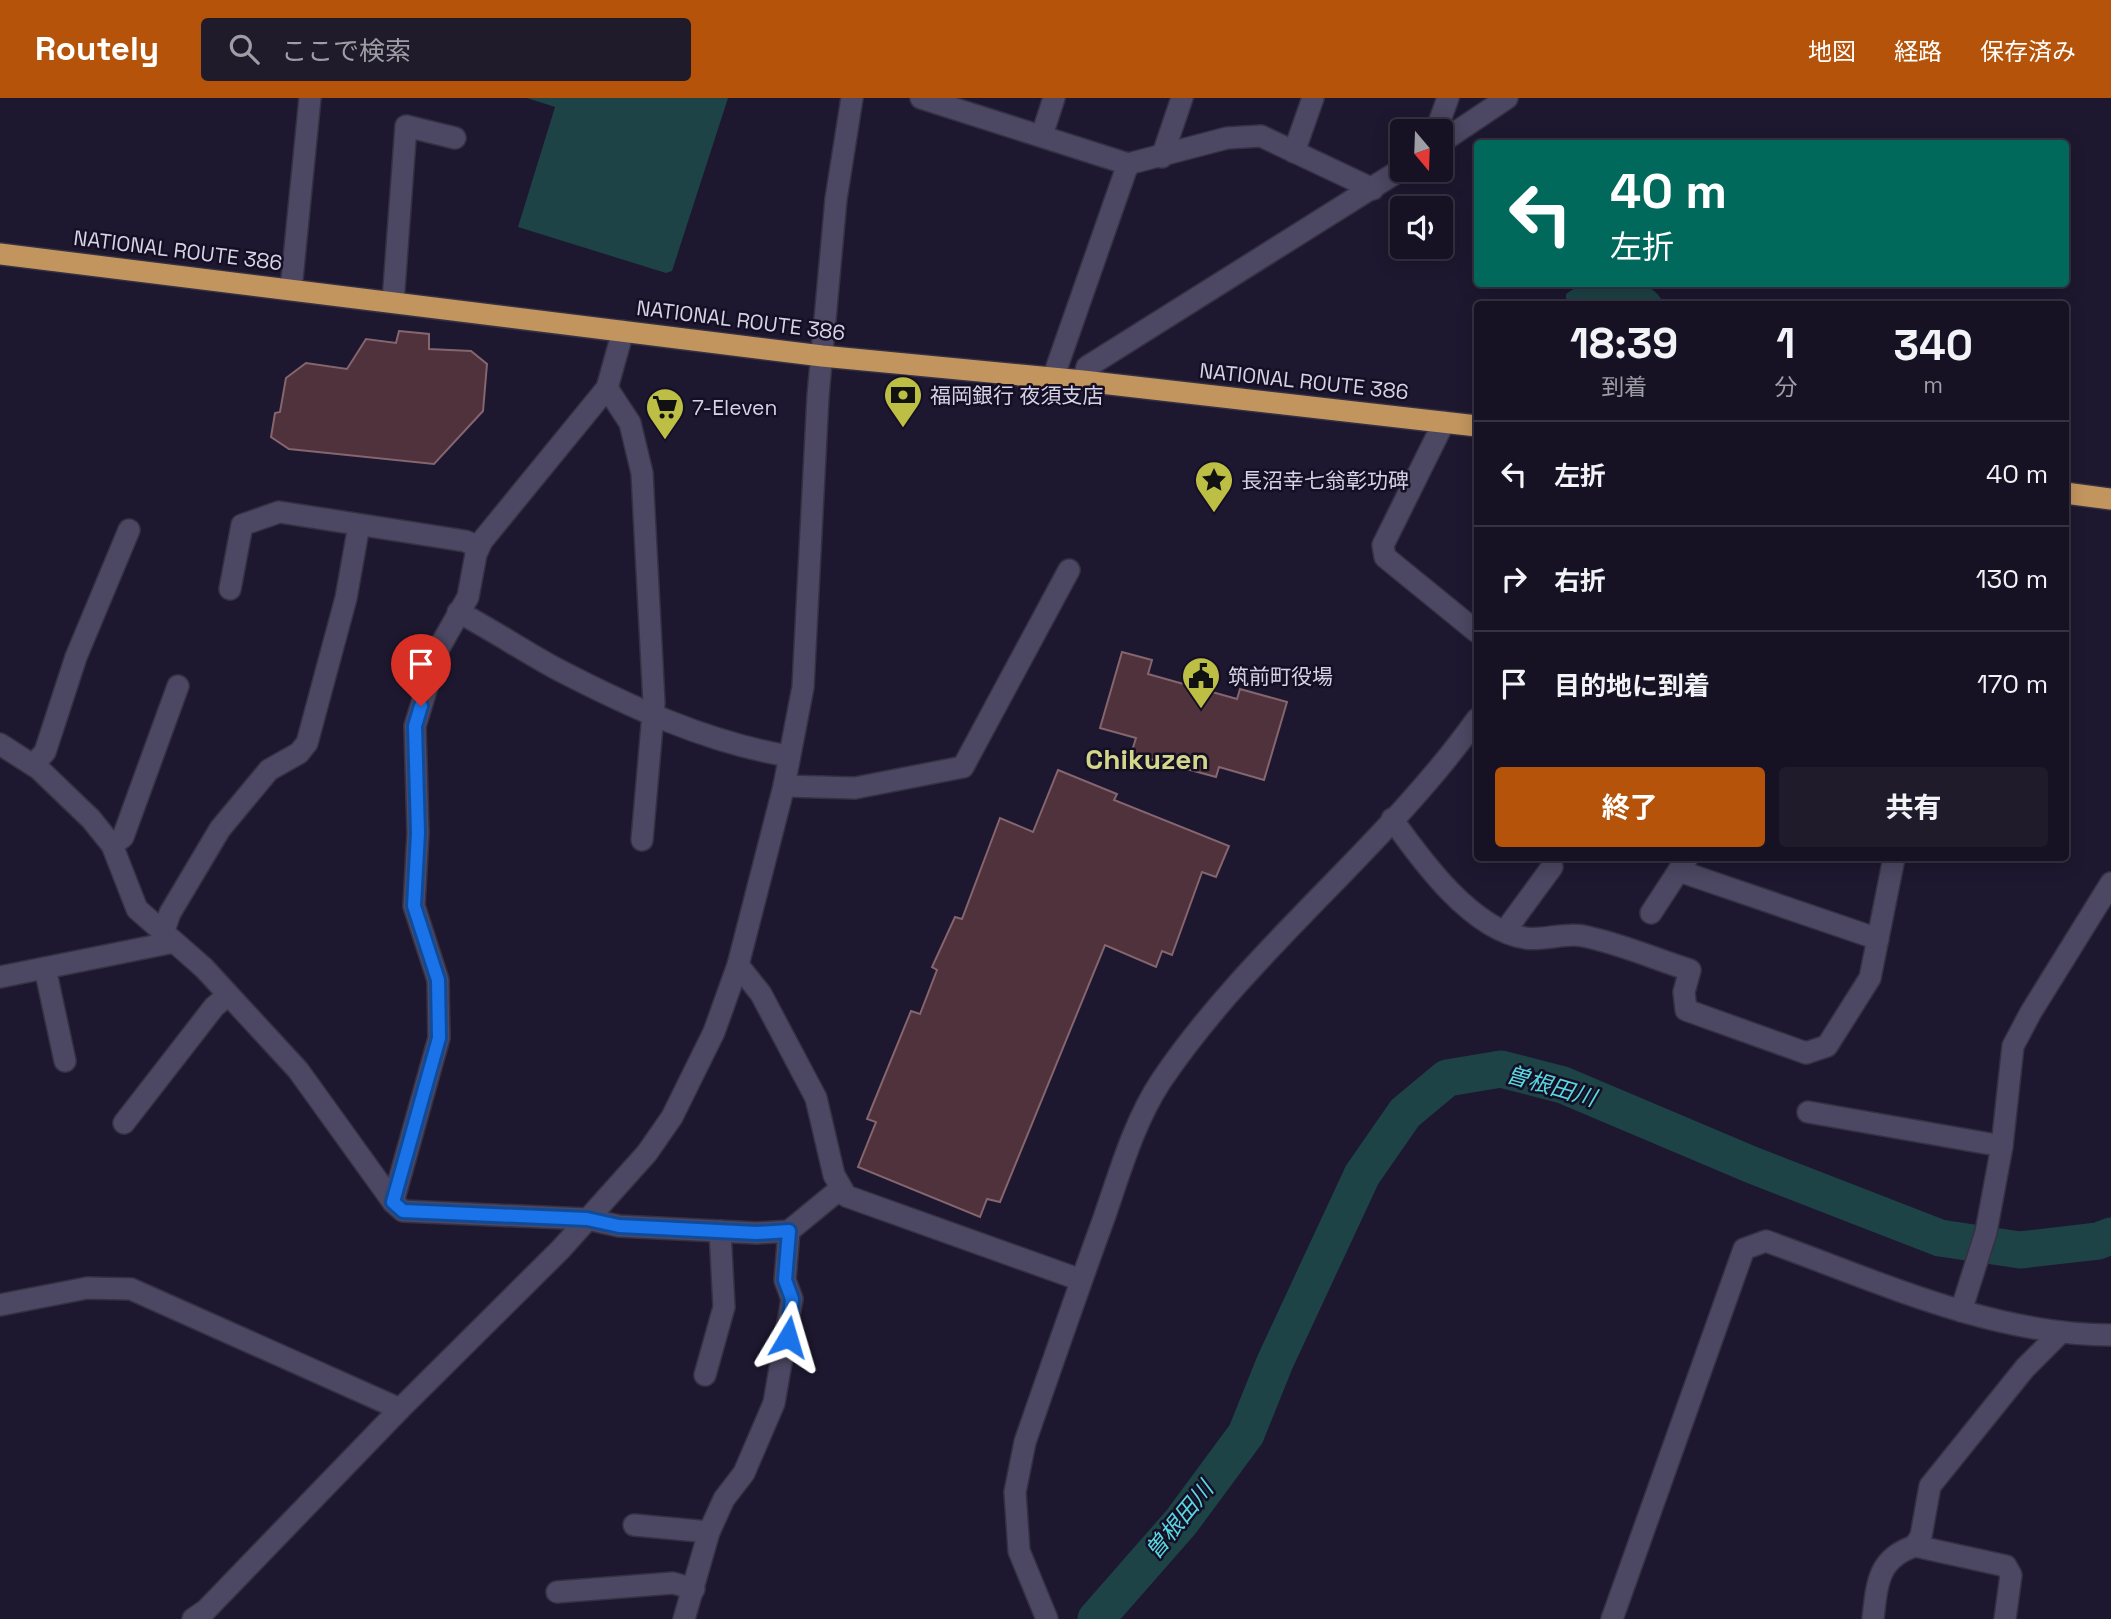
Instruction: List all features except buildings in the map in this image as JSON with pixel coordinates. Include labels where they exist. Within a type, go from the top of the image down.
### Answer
[{"type":"highway","name":"NATIONAL ROUTE 386","points":[[0,254],[822,355],[1083,381],[1474,426]]},
{"type":"highway","points":[[2069,494],[2111,499]]},
{"type":"street","points":[[291,289],[310,98]]},
{"type":"street","points":[[193,1619],[206,1610],[587,1219],[647,1153],[672,1117],[714,1032],[738,965],[783,786],[803,687],[822,355],[836,199],[852,98]]},
{"type":"street","points":[[921,98],[1128,164],[1227,138],[1261,136],[1373,189]]},
{"type":"street","points":[[1042,135],[1054,98]]},
{"type":"street","points":[[1162,157],[1182,98]]},
{"type":"street","points":[[1294,152],[1313,98]]},
{"type":"street","points":[[1440,119],[1448,98]]},
{"type":"street","points":[[1453,134],[1507,98]]},
{"type":"street","points":[[393,302],[406,127],[455,138]]},
{"type":"street","points":[[1053,378],[1128,164]]},
{"type":"street","points":[[1083,381],[1087,367],[1390,177]]},
{"type":"street","points":[[393,1202],[439,1038],[438,980],[414,906],[418,833],[415,726],[439,648],[468,597],[479,547],[584,412],[607,388],[623,331]]},
{"type":"street","points":[[607,388],[630,423],[642,473],[653,714],[642,840]]},
{"type":"street","points":[[1444,422],[1383,545],[1385,557],[1474,630]]},
{"type":"street","points":[[230,589],[242,525],[279,512],[465,541],[479,547]]},
{"type":"street","points":[[168,937],[170,912],[220,829],[269,770],[299,753],[307,743],[346,598],[359,525]]},
{"type":"street","points":[[33,765],[45,752],[76,657],[129,530]]},
{"type":"street","points":[[783,786],[855,789],[963,767],[1069,570]]},
{"type":"street","points":[[458,612],[556,668],[653,714],[724,742],[789,756]]},
{"type":"street","points":[[112,845],[123,837],[178,686]]},
{"type":"street","points":[[1048,1619],[1019,1551],[1015,1492],[1025,1443],[1128,1149],[1159,1085],[1194,1035],[1392,820],[1459,745],[1474,723]]},
{"type":"street","points":[[0,744],[33,765],[67,794],[112,845],[137,909],[228,995],[298,1070],[393,1202],[403,1211],[587,1219],[619,1226],[757,1233],[789,1231],[840,1189]]},
{"type":"street","points":[[1392,820],[1466,908],[1490,925],[1522,938],[1580,935],[1690,970],[1684,992],[1686,1010],[1806,1053],[1827,1046],[1870,978],[1893,861]]},
{"type":"street","points":[[1651,913],[1683,864],[1878,939]]},
{"type":"street","points":[[1505,931],[1552,867]]},
{"type":"street","points":[[1961,1311],[1986,1231],[2002,1146],[2014,1046],[2031,1012],[2111,883]]},
{"type":"street","points":[[0,977],[168,937]]},
{"type":"street","points":[[738,965],[761,994],[816,1098],[840,1189],[846,1196],[1081,1280]]},
{"type":"street","points":[[45,968],[65,1061]]},
{"type":"street","points":[[124,1123],[214,1007],[228,995]]},
{"type":"street","points":[[1808,1112],[2002,1146]]},
{"type":"street","points":[[705,1375],[724,1307],[720,1231]]},
{"type":"street","points":[[684,1619],[709,1532],[724,1499],[744,1473],[774,1403],[792,1299],[785,1280],[789,1231]]},
{"type":"street","points":[[1612,1619],[1744,1249],[1766,1241],[1961,1311],[2059,1334],[2111,1335]]},
{"type":"street","points":[[0,1305],[87,1288],[131,1289],[400,1409]]},
{"type":"street","points":[[1873,1619],[1881,1572],[1890,1558],[1916,1546],[1922,1536],[1930,1486],[2025,1368],[2059,1334]]},
{"type":"street","points":[[634,1525],[709,1532]]},
{"type":"street","points":[[1916,1546],[2006,1566],[2011,1575],[2005,1619]]},
{"type":"street","points":[[556,1592],[673,1583],[694,1589]]},
{"type":"shaded area","points":[[527,98],[728,98],[672,271],[666,273],[518,227],[555,107]]},
{"type":"shaded area","points":[[1576,287],[1647,287],[1662,301],[1566,301],[1566,294]]},
{"type":"waterway","name":"曽根田川","points":[[1096,1619],[1181,1522],[1246,1434],[1275,1362],[1362,1175],[1405,1113],[1447,1078],[1501,1069],[1563,1085],[1752,1165],[1940,1238],[2020,1250],[2098,1241],[2111,1236]]},
{"type":"place","name":"福岡銀行 夜須支店","points":[[903,429]]},
{"type":"place","name":"7-Eleven","points":[[665,441]]},
{"type":"place","name":"長沼幸七翁彰功碑","points":[[1214,514]]},
{"type":"place","name":"筑前町役場","points":[[1201,710]]},
{"type":"district","name":"Chikuzen","points":[[1147,759]]},
{"type":"route","points":[[421,706],[415,726],[418,833],[414,906],[438,980],[439,1038],[407,1143],[400,1184],[393,1202],[403,1211],[587,1219],[619,1226],[757,1233],[789,1231],[785,1280],[792,1299],[788,1337]]}]
